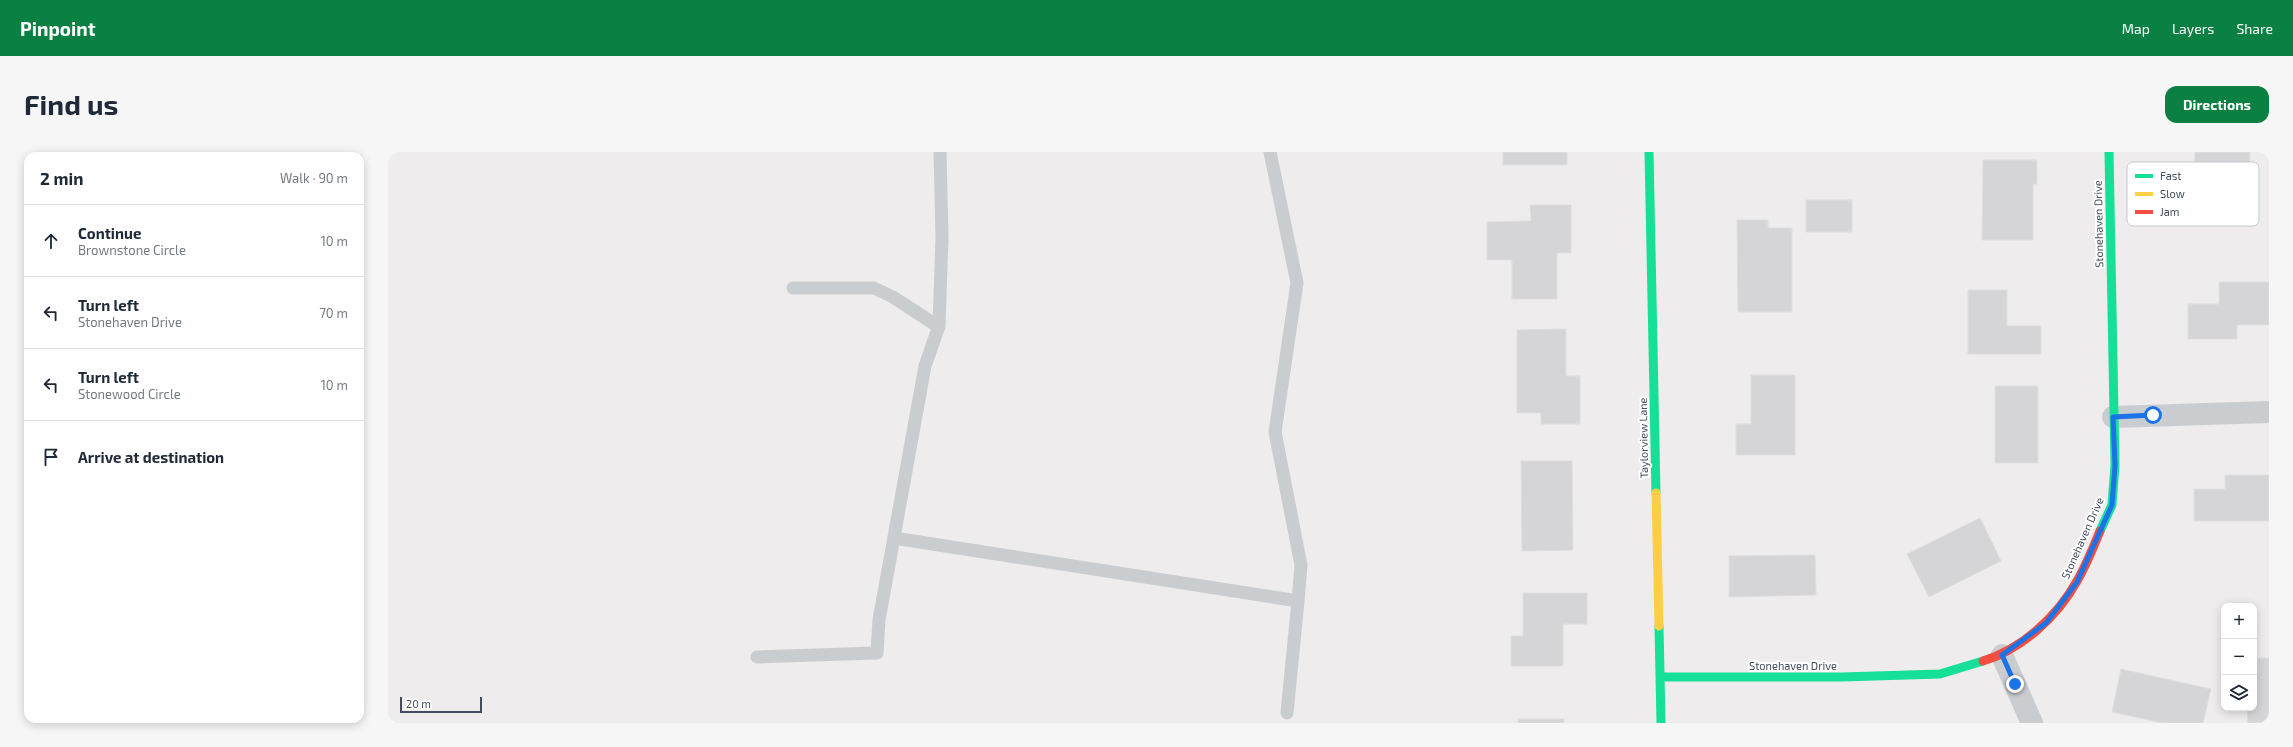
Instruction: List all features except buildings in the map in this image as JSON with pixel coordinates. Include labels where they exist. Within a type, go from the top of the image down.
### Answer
[{"type":"street","name":"Taylorview Lane","points":[[1649,152],[1661,723]]},
{"type":"street","name":"Stonehaven Drive","points":[[1661,677],[1842,677],[1940,674],[2002,655],[2046,623],[2077,582],[2112,505],[2115,465],[2109,152]]},
{"type":"street","points":[[2113,417],[2269,412]]},
{"type":"street","points":[[2002,655],[2032,723]]},
{"type":"lane","points":[[757,657],[877,654],[879,620],[925,366],[939,327],[942,237],[940,152]]},
{"type":"lane","points":[[1270,152],[1297,283],[1275,432],[1301,565],[1287,714]]},
{"type":"lane","points":[[793,288],[874,288],[893,297],[939,327]]},
{"type":"lane","points":[[894,538],[1298,601]]},
{"type":"traffic: fast","points":[[1649,152],[1656,493]]},
{"type":"traffic: fast","points":[[2100,531],[2112,505],[2115,465],[2109,152]]},
{"type":"traffic: fast","points":[[1659,626],[1661,723]]},
{"type":"traffic: fast","points":[[1661,677],[1842,677],[1940,674],[1983,661]]},
{"type":"traffic: slow","points":[[1656,493],[1659,626]]},
{"type":"traffic: jam","points":[[1983,661],[1997,656],[2025,640],[2049,619],[2069,594],[2077,581],[2100,531]]},
{"type":"route","points":[[2015,684],[2002,655],[2046,623],[2077,582],[2112,505],[2115,465],[2113,417],[2153,415]]}]
